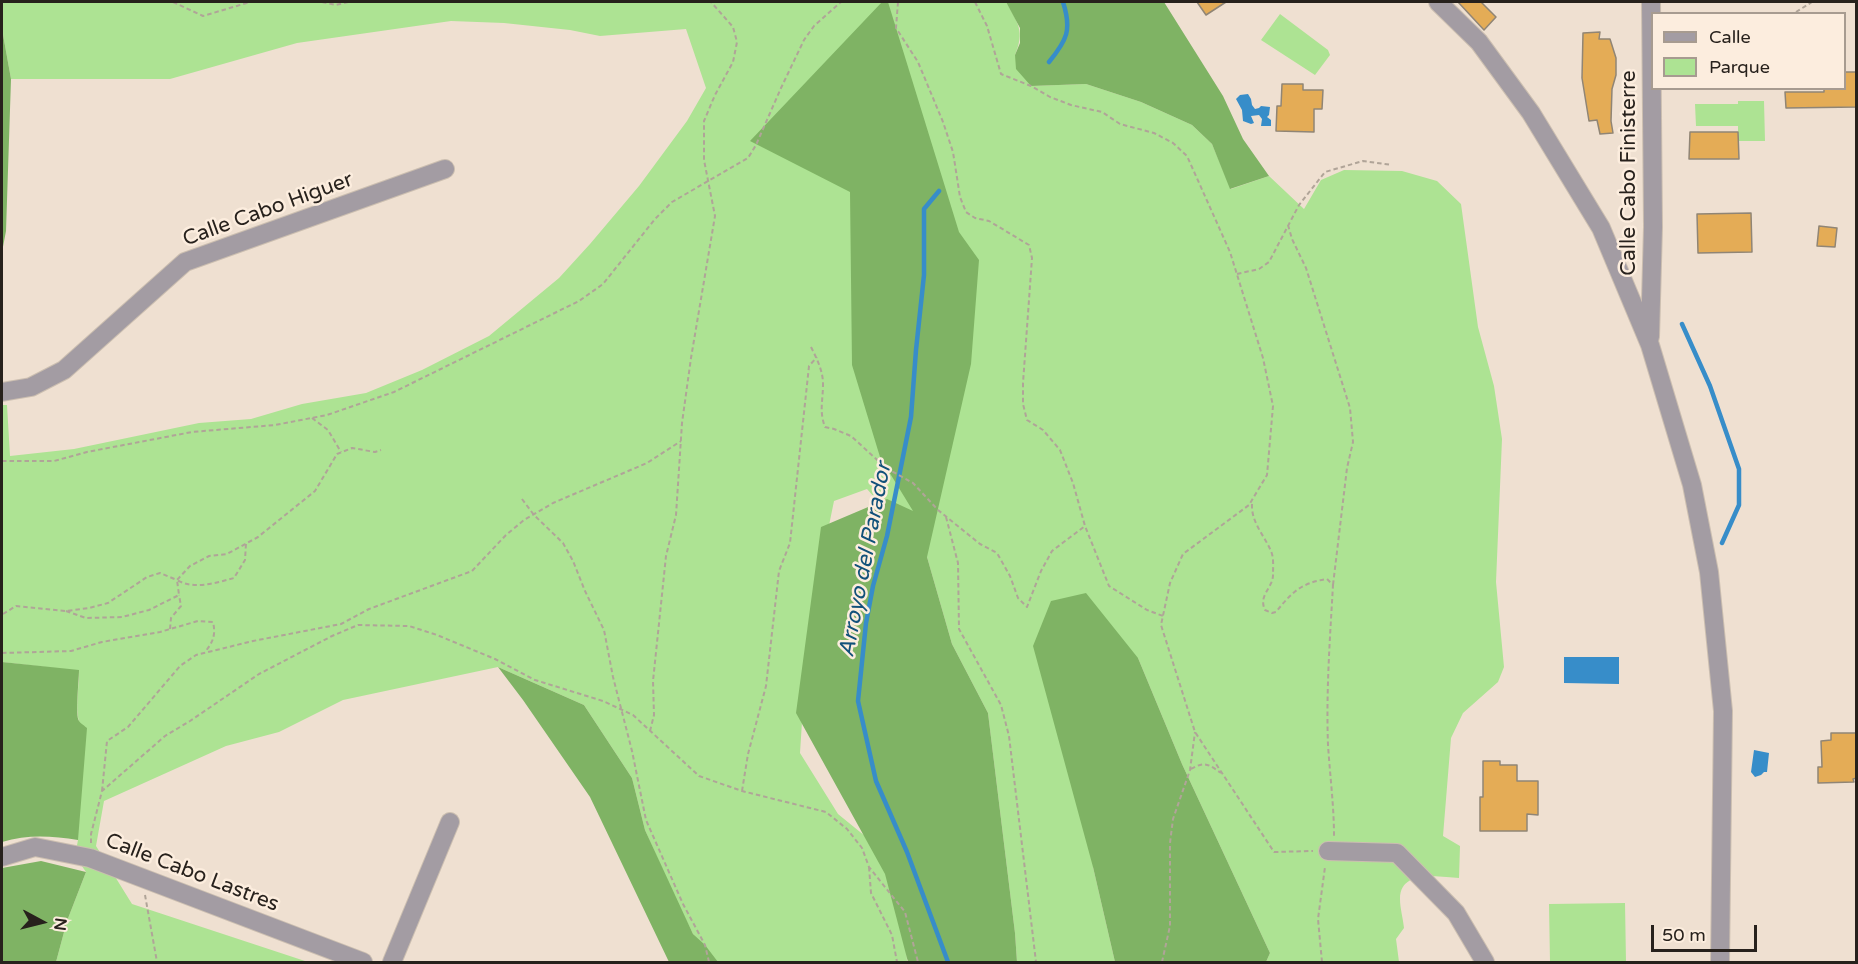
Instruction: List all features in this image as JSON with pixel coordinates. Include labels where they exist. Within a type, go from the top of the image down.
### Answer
[{"type":"street","points":[[1438,2],[1479,42],[1531,113],[1601,228],[1650,345],[1692,485],[1709,572],[1723,711],[1720,963]]},
{"type":"street","name":"Calle Cabo Finisterre","points":[[1650,345],[1653,227],[1652,90]]},
{"type":"street","name":"Calle Cabo Higuer","points":[[2,392],[31,387],[64,370],[185,262],[445,169]]},
{"type":"street","points":[[392,963],[450,822]]},
{"type":"street","name":"Calle Cabo Lastres","points":[[2,857],[35,848],[90,858],[363,963]]},
{"type":"street","points":[[1328,851],[1397,853],[1456,913],[1485,963]]},
{"type":"path","points":[[172,2],[203,16],[250,2]]},
{"type":"path","points":[[322,2],[336,5],[348,2]]},
{"type":"path","points":[[650,731],[654,715],[653,681],[666,556],[676,515],[682,423],[715,216],[704,160],[704,121],[715,95],[734,62],[737,42],[733,27],[711,2]]},
{"type":"path","points":[[2,461],[54,461],[87,452],[192,432],[275,425],[327,415],[394,392],[579,301],[603,284],[655,219],[672,202],[748,158],[804,40],[814,26],[841,2]]},
{"type":"path","points":[[898,2],[896,28],[918,62],[943,122],[953,152],[960,197],[966,212],[975,218],[989,221],[1029,245],[1032,258],[1023,383],[1026,420],[1043,430],[1060,450],[1073,483],[1085,526],[1109,586],[1148,610],[1163,616]]},
{"type":"path","points":[[975,2],[987,26],[1001,74],[1071,105],[1102,112],[1120,124],[1154,133],[1173,143],[1187,156],[1230,252],[1263,358],[1274,405],[1267,476],[1249,506],[1183,554],[1170,584],[1161,625],[1195,732],[1274,852],[1328,851]]},
{"type":"path","points":[[1796,12],[1812,2]]},
{"type":"path","points":[[1238,274],[1259,269],[1269,262],[1299,205],[1325,172],[1363,161],[1392,165]]},
{"type":"path","points":[[1288,225],[1306,268],[1350,408],[1353,442],[1347,468],[1333,585],[1328,677],[1328,744],[1335,815],[1334,838],[1328,851],[1318,919],[1322,963]]},
{"type":"path","points":[[811,347],[821,372],[823,384],[820,415],[825,427],[851,436],[891,471],[908,480],[946,517],[980,544],[997,553],[1010,576],[1018,598],[1027,607],[1041,571],[1052,551],[1085,526]]},
{"type":"path","points":[[742,791],[748,754],[766,686],[779,571],[790,543],[808,366],[816,357]]},
{"type":"path","points":[[312,418],[328,430],[342,452]]},
{"type":"path","points":[[90,858],[91,834],[102,791],[107,741],[128,727],[180,666],[196,655],[253,640],[341,624],[369,609],[472,571],[506,535],[524,520],[553,503],[646,463],[681,441]]},
{"type":"path","points":[[177,580],[190,566],[208,556],[227,554],[258,537],[315,491],[337,454],[352,448],[375,452],[381,450]]},
{"type":"path","points":[[522,499],[534,515],[563,543],[604,630],[645,819],[683,904],[705,945],[709,963]]},
{"type":"path","points":[[1252,501],[1251,515],[1272,554],[1273,579],[1264,597],[1265,610],[1276,612],[1298,588],[1316,581],[1327,579],[1333,585]]},
{"type":"path","points":[[946,517],[958,563],[959,629],[1001,705],[1009,736],[1036,963]]},
{"type":"path","points":[[3,614],[16,606],[66,610],[108,603],[147,577],[160,573],[186,585],[211,584],[234,578],[245,560],[246,543]]},
{"type":"path","points":[[170,629],[171,618],[181,606],[177,580]]},
{"type":"path","points":[[66,610],[86,618],[122,617],[149,610],[179,595]]},
{"type":"path","points":[[2,653],[71,651],[198,621],[213,622],[215,631],[213,642],[204,653]]},
{"type":"path","points":[[102,791],[165,736],[259,674],[332,636],[358,626],[409,626],[495,659],[535,680],[603,701],[633,715],[699,776],[742,791],[826,812],[847,830],[862,848],[869,867],[871,893],[892,935],[897,963]]},
{"type":"path","points":[[1162,963],[1170,926],[1170,843],[1173,819],[1190,770],[1195,732]]},
{"type":"path","points":[[1190,770],[1200,764],[1208,764],[1223,774]]},
{"type":"path","points":[[869,867],[905,912],[918,963]]},
{"type":"path","points":[[142,878],[157,963]]},
{"type":"green space","points":[[2,2],[1006,2],[1019,27],[1020,40],[1015,55],[1031,86],[1086,84],[1141,102],[1192,125],[1212,144],[1231,189],[1269,176],[1304,209],[1321,180],[1344,170],[1402,171],[1437,181],[1461,204],[1478,327],[1494,386],[1502,439],[1496,582],[1504,667],[1498,682],[1463,713],[1451,738],[1443,836],[1460,846],[1459,878],[1432,876],[1413,879],[1406,883],[1400,899],[1404,928],[1396,939],[1399,962],[1266,962],[1270,953],[1182,764],[1138,658],[1093,867],[1115,962],[1017,962],[988,713],[952,644],[927,557],[867,489],[834,501],[808,628],[800,753],[838,814],[903,867],[907,962],[716,962],[693,934],[677,902],[645,830],[632,778],[584,705],[498,667],[343,700],[279,732],[226,746],[104,801],[96,846],[132,904],[308,962],[56,962],[67,921],[86,872],[75,856],[78,840],[79,722],[77,703],[79,671],[2,662],[2,405],[7,405],[10,456],[74,449],[199,423],[251,419],[302,404],[366,393],[422,370],[489,336],[559,278],[639,186],[687,121],[706,88],[686,29],[600,36],[570,30],[504,23],[451,21],[297,43],[170,79],[11,79],[2,29]]},
{"type":"green space","points":[[882,2],[888,2],[959,232],[979,260],[971,364],[927,557],[952,644],[988,713],[1017,962],[908,962],[885,874],[796,713],[821,527],[887,499],[913,511],[880,457],[852,365],[850,192],[750,141]]},
{"type":"green space","points":[[1006,2],[1164,2],[1223,96],[1243,139],[1269,176],[1230,189],[1212,144],[1192,125],[1141,102],[1086,84],[1031,86],[1016,69],[1015,55],[1020,43],[1020,28]]},
{"type":"green space","points":[[1280,14],[1328,50],[1330,55],[1315,75],[1261,40]]},
{"type":"green space","points":[[2,29],[11,79],[6,231],[2,252]]},
{"type":"green space","points":[[1738,101],[1764,101],[1765,141],[1738,141],[1738,126],[1696,126],[1695,104],[1738,104]]},
{"type":"green space","points":[[1086,593],[1138,658],[1182,764],[1270,953],[1266,962],[1115,962],[1093,867],[1033,646],[1051,601]]},
{"type":"green space","points":[[2,662],[79,670],[78,717],[79,722],[87,728],[78,840],[40,836],[2,842]]},
{"type":"green space","points":[[498,667],[584,705],[632,778],[645,830],[693,934],[718,962],[669,962],[590,797]]},
{"type":"green space","points":[[41,861],[86,872],[67,921],[56,962],[2,962],[2,868]]},
{"type":"green space","points":[[1625,903],[1626,962],[1550,962],[1549,904]]},
{"type":"water","points":[[1248,94],[1255,109],[1261,106],[1270,107],[1267,117],[1271,120],[1271,126],[1261,126],[1262,119],[1259,115],[1251,116],[1254,123],[1243,121],[1242,110],[1236,99],[1240,95]]},
{"type":"water","points":[[1564,657],[1619,657],[1619,684],[1564,683]]},
{"type":"water","points":[[1754,750],[1769,753],[1767,772],[1755,777],[1751,772]]},
{"type":"building","points":[[1197,2],[1226,2],[1206,15]]},
{"type":"building","points":[[1458,2],[1481,2],[1496,17],[1484,30]]},
{"type":"building","points":[[1600,32],[1599,39],[1610,39],[1616,58],[1616,75],[1612,89],[1613,133],[1600,134],[1597,120],[1589,121],[1582,78],[1583,33]]},
{"type":"building","points":[[1846,72],[1857,72],[1857,107],[1786,108],[1785,92],[1824,92],[1824,90],[1846,90]]},
{"type":"building","points":[[1282,84],[1303,84],[1303,90],[1323,90],[1322,109],[1314,109],[1314,132],[1276,131],[1277,106],[1281,106]]},
{"type":"building","points":[[1690,132],[1738,132],[1739,159],[1689,159]]},
{"type":"building","points":[[1751,213],[1752,252],[1698,253],[1697,214]]},
{"type":"building","points":[[1819,226],[1837,228],[1835,247],[1817,246]]},
{"type":"building","points":[[1831,733],[1857,733],[1857,778],[1853,779],[1854,782],[1818,783],[1818,767],[1822,767],[1821,741],[1831,740]]},
{"type":"building","points":[[1483,761],[1500,761],[1500,765],[1517,765],[1517,781],[1538,781],[1538,815],[1527,814],[1527,831],[1480,831]]},
{"type":"waterway","name":"Arroyo del Parador","points":[[1049,62],[1064,41],[1066,34],[1067,20],[1063,2]]},
{"type":"waterway","name":"Arroyo del Parador","points":[[939,191],[924,209],[924,275],[911,417],[887,536],[873,586],[866,623],[858,701],[876,781],[907,852],[948,962]]},
{"type":"waterway","points":[[1682,324],[1710,386],[1739,469],[1739,505],[1722,543]]}]
